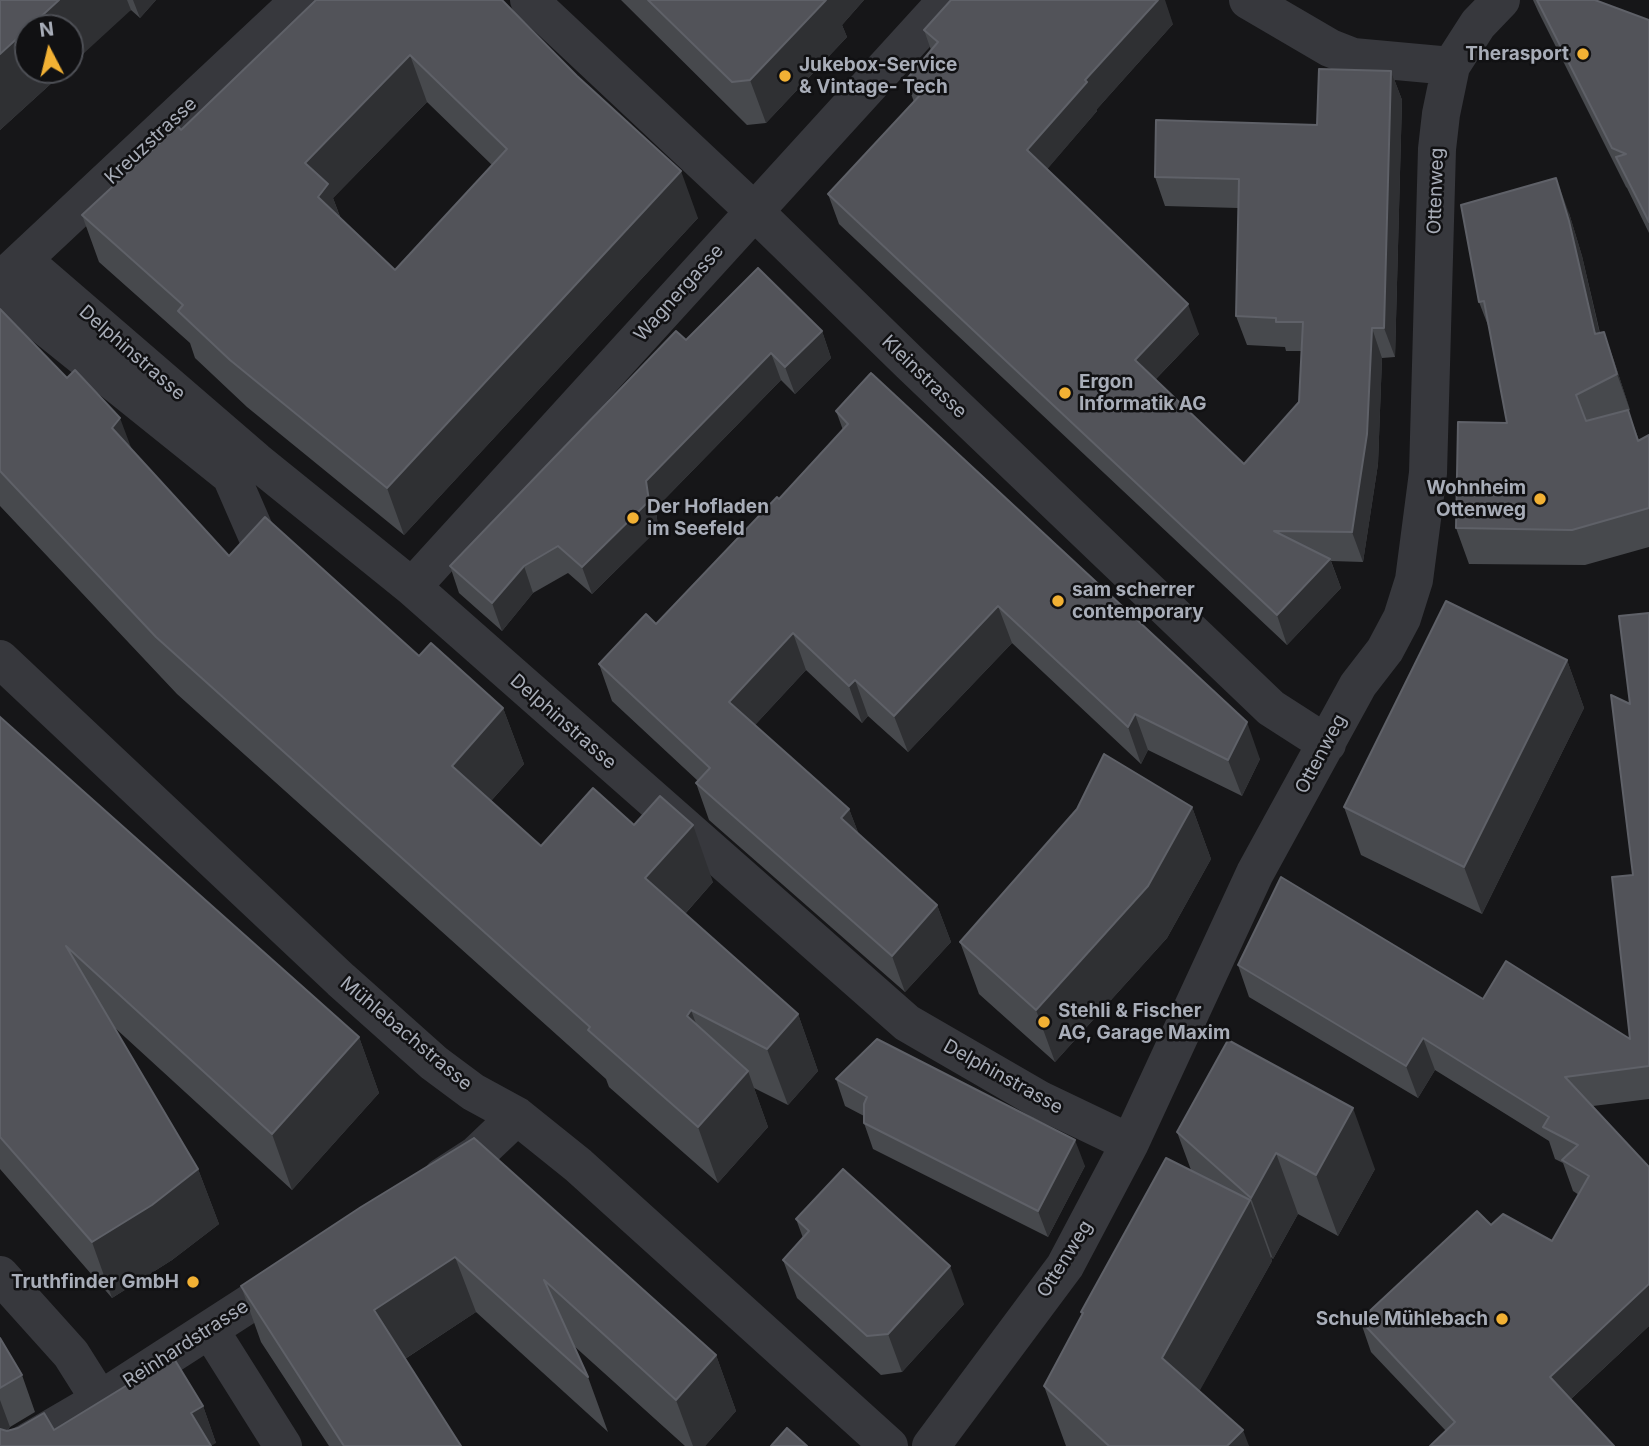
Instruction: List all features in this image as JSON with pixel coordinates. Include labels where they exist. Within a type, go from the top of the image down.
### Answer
[{"type":"street","name":"Kreuzstrasse","points":[[8,276],[300,0]]},
{"type":"street","name":"Kleinstrasse","points":[[529,0],[754,211],[1270,708],[1327,744]]},
{"type":"street","name":"Wagnergasse","points":[[412,587],[947,0]]},
{"type":"street","points":[[1248,0],[1330,48],[1353,57],[1451,66]]},
{"type":"street","name":"Ottenweg","points":[[931,1446],[1065,1265],[1130,1143],[1255,873],[1359,685],[1385,650],[1402,618],[1414,580],[1428,473],[1437,149],[1441,114],[1451,66],[1478,24],[1501,0]]},
{"type":"street","points":[[8,276],[38,321],[231,476],[258,538]]},
{"type":"street","name":"Delphinstrasse","points":[[8,276],[256,461],[412,587],[907,1023],[1040,1100],[1130,1143]]},
{"type":"street","name":"Mühlebachstrasse","points":[[0,659],[433,1063],[474,1092],[517,1116],[578,1165],[889,1446]]},
{"type":"street","points":[[418,1193],[476,1155],[517,1116]]},
{"type":"street","name":"Reinhardstrasse","points":[[21,1446],[210,1330],[325,1254]]},
{"type":"street","points":[[0,1275],[71,1354],[100,1399]]},
{"type":"street","points":[[210,1330],[284,1446]]},
{"type":"building","points":[[0,0],[59,0],[44,14],[14,14],[14,41],[0,54]]},
{"type":"building","points":[[316,0],[502,0],[577,76],[681,171],[387,488],[230,360],[178,311],[183,305],[82,215],[178,126],[181,130]],"holes":[[[410,55],[507,149],[395,270],[318,197],[328,184],[305,163]]]},
{"type":"building","points":[[648,0],[826,0],[750,80],[732,82]]},
{"type":"building","points":[[951,0],[1158,0],[1085,80],[1087,82],[1027,150],[1188,304],[1135,360],[1244,464],[1299,402],[1303,322],[1276,322],[1276,318],[1236,316],[1239,179],[1155,177],[1156,120],[1317,125],[1319,69],[1391,71],[1384,328],[1372,328],[1367,434],[1352,532],[1274,531],[1330,559],[1277,615],[828,194],[922,93],[906,80],[938,42],[924,30]]},
{"type":"building","points":[[1537,0],[1595,0],[1649,20],[1649,222],[1616,157],[1626,154],[1612,148]]},
{"type":"building","points":[[1556,178],[1569,221],[1595,334],[1604,332],[1617,374],[1576,395],[1586,421],[1628,410],[1638,441],[1649,435],[1649,508],[1572,530],[1456,528],[1458,422],[1507,423],[1484,301],[1479,302],[1461,205]]},
{"type":"building","points":[[758,268],[822,331],[785,367],[771,353],[646,481],[649,501],[582,567],[558,546],[524,566],[492,603],[450,566],[676,331],[686,340]]},
{"type":"building","points":[[0,309],[67,378],[75,370],[120,418],[112,428],[229,556],[265,517],[419,656],[431,643],[503,708],[452,766],[541,846],[593,788],[634,825],[660,796],[693,825],[645,878],[798,1014],[767,1049],[691,1010],[687,1016],[748,1071],[698,1127],[156,637],[0,471]]},
{"type":"building","points":[[871,373],[1247,722],[1228,760],[1135,714],[1128,727],[998,606],[894,716],[855,680],[849,686],[793,633],[729,702],[849,809],[841,818],[937,905],[892,956],[696,783],[710,768],[599,664],[646,614],[656,624],[777,497],[779,499],[848,424],[836,411]]},
{"type":"building","points":[[1446,601],[1567,660],[1464,867],[1344,807]]},
{"type":"building","points":[[1649,613],[1649,1066],[1565,1077],[1649,1167],[1649,1284],[1550,1377],[1614,1446],[1430,1446],[1455,1422],[1360,1320],[1477,1211],[1491,1225],[1503,1214],[1552,1241],[1589,1176],[1562,1160],[1578,1145],[1543,1127],[1549,1117],[1423,1038],[1406,1066],[1238,965],[1281,877],[1483,999],[1506,961],[1630,1039],[1612,877],[1633,875],[1611,695],[1630,704],[1619,616]]},
{"type":"building","points":[[0,717],[359,1037],[272,1134],[66,946],[198,1169],[152,1205],[92,1242],[0,1137]]},
{"type":"building","points":[[1104,754],[1192,807],[1148,886],[1036,1010],[960,942],[1077,809]]},
{"type":"building","points":[[877,1039],[1075,1140],[1038,1211],[864,1123],[864,1104],[867,1097],[836,1079]]},
{"type":"building","points":[[1228,1040],[1353,1108],[1316,1175],[1276,1153],[1251,1198],[1177,1132]]},
{"type":"building","points":[[474,1138],[716,1355],[676,1400],[544,1280],[588,1377],[455,1257],[374,1310],[461,1446],[344,1446],[241,1286],[361,1207]]},
{"type":"building","points":[[1166,1158],[1250,1200],[1162,1358],[1243,1430],[1227,1446],[1109,1446],[1044,1386],[1083,1313],[1081,1312]]},
{"type":"building","points":[[843,1169],[950,1266],[888,1334],[867,1336],[783,1260],[809,1231],[796,1219]]},
{"type":"building","points":[[0,1338],[22,1375],[0,1388]]},
{"type":"building","points":[[173,1357],[203,1406],[191,1413],[211,1446],[0,1446],[0,1429],[7,1431],[18,1428],[44,1413],[54,1430]]},
{"type":"building","points":[[787,1428],[807,1446],[771,1446]]},
{"type":"place","name":"Therasport","points":[[1583,54]]},
{"type":"place","name":"Jukebox-Service & Vintage- Tech","points":[[785,76]]},
{"type":"place","name":"Ergon Informatik AG","points":[[1065,393]]},
{"type":"place","name":"Wohnheim Ottenweg","points":[[1540,499]]},
{"type":"place","name":"Der Hofladen im Seefeld","points":[[633,518]]},
{"type":"place","name":"sam scherrer contemporary","points":[[1058,601]]},
{"type":"place","name":"Stehli & Fischer AG, Garage Maxim","points":[[1044,1022]]},
{"type":"place","name":"Truthfinder GmbH","points":[[193,1282]]},
{"type":"place","name":"Schule Mühlebach","points":[[1502,1319]]}]
